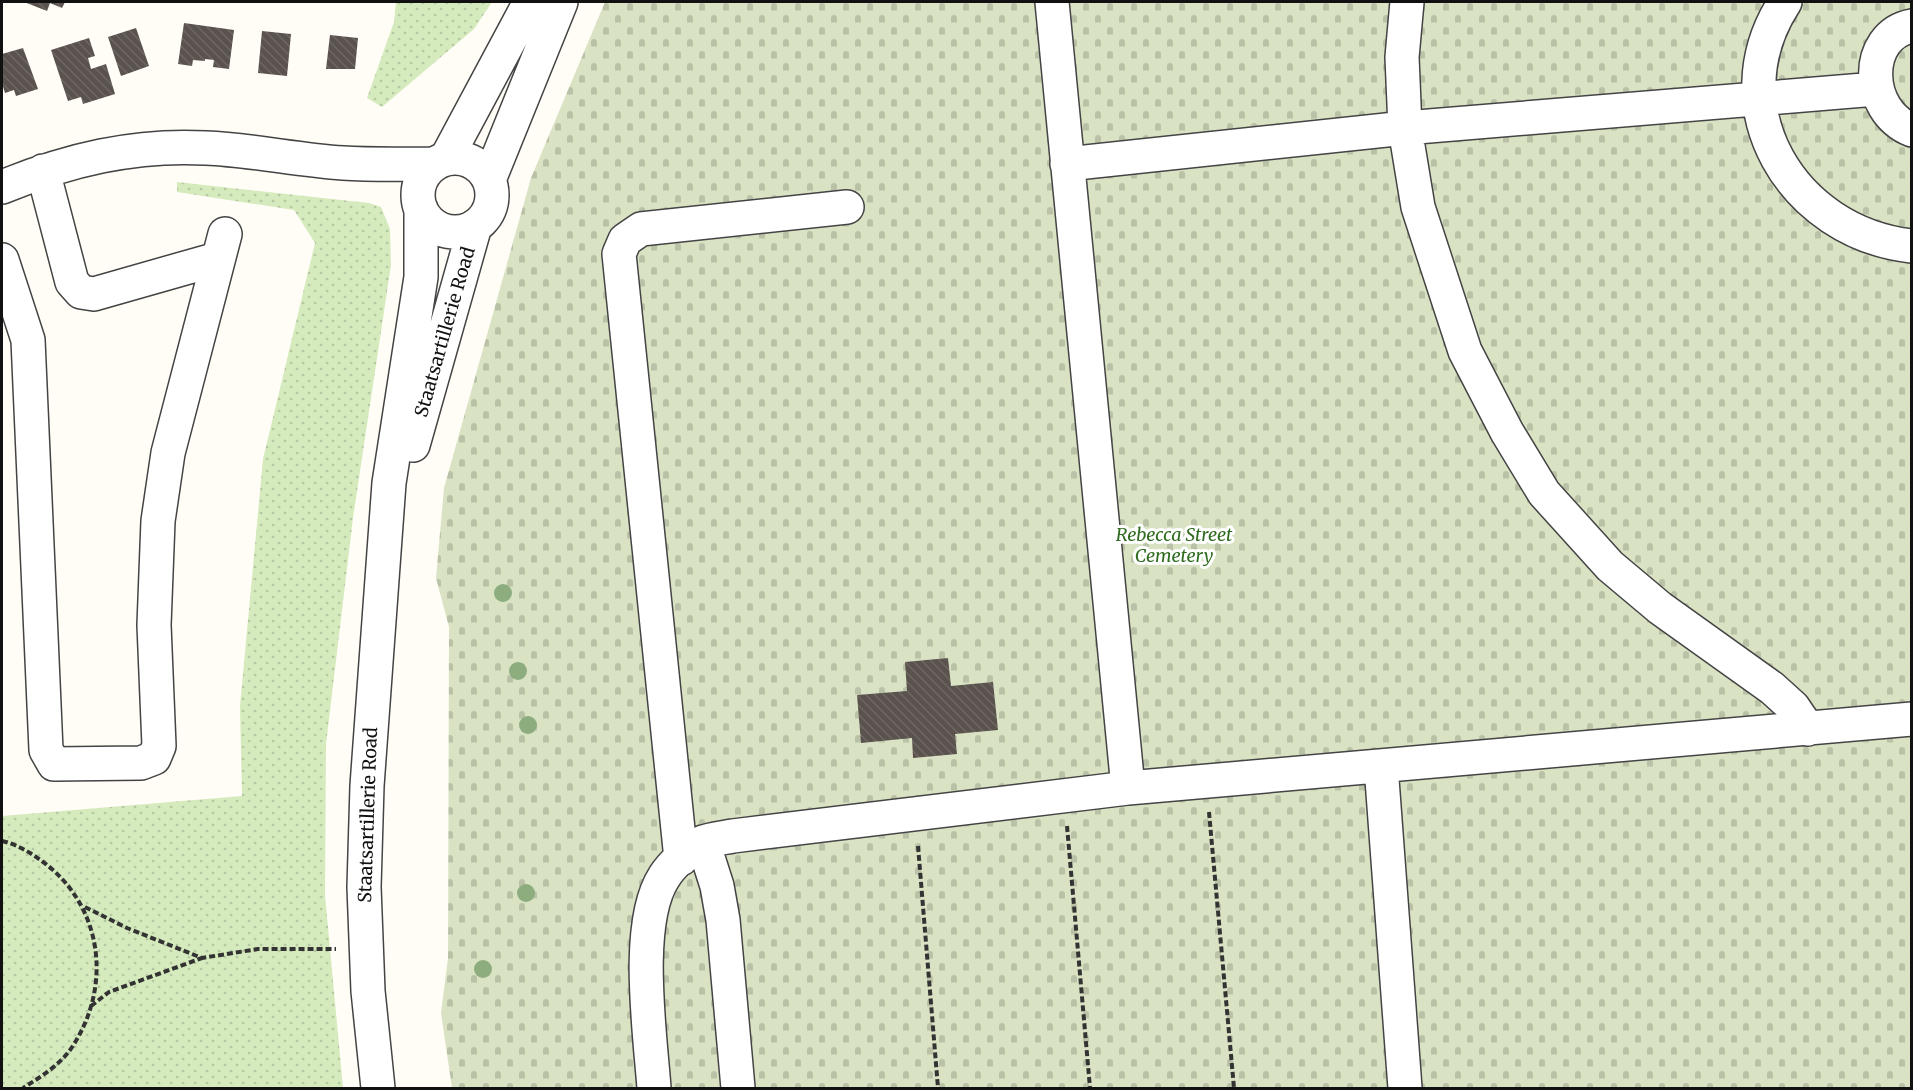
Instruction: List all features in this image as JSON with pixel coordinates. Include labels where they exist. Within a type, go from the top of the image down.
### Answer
[{"type":"street","points":[[420,203],[420,184],[440,161],[530,2]]},
{"type":"street","points":[[342,163],[398,184],[420,203],[432,224],[449,232],[458,232],[476,226],[486,216],[492,202],[489,180],[561,2]]},
{"type":"street","points":[[1052,2],[1128,788]]},
{"type":"street","points":[[1407,2],[1401,57],[1405,128],[1418,207],[1465,351],[1507,432],[1544,493],[1610,566],[1660,608],[1772,688],[1793,707],[1808,729]]},
{"type":"street","points":[[1785,2],[1761,51],[1758,99],[1769,145],[1789,179],[1817,207],[1852,231],[1894,244],[1911,246]]},
{"type":"street","points":[[1911,26],[1891,38],[1880,53],[1875,70],[1876,89],[1882,106],[1893,120],[1911,130]]},
{"type":"street","points":[[1067,164],[1405,128],[1876,89]]},
{"type":"street","points":[[2,186],[63,163],[99,155],[168,148],[205,148],[342,163],[472,162],[489,180]]},
{"type":"street","points":[[2,260],[28,340],[46,750],[54,764],[141,763],[154,758],[159,746],[154,625],[158,520],[168,453],[221,247],[94,294],[81,291],[72,282],[43,171]]},
{"type":"street","name":"Staatsartillerie Road","points":[[378,1089],[368,991],[364,887],[374,662],[389,483],[421,278],[420,203]]},
{"type":"street","points":[[738,1089],[717,886],[692,851],[619,254],[625,240],[641,229],[846,207]]},
{"type":"street","name":"Staatsartillerie Road","points":[[385,542],[476,226]]},
{"type":"street","points":[[654,1089],[648,990],[648,921],[664,877],[692,851],[733,836],[915,812],[1128,788],[1911,719]]},
{"type":"street","points":[[1381,766],[1405,1089]]},
{"type":"path","points":[[1207,781],[1234,1089]]},
{"type":"path","points":[[1064,796],[1090,1089]]},
{"type":"path","points":[[915,812],[938,1089]]},
{"type":"path","points":[[2,841],[39,858],[65,881],[84,907],[95,944],[97,979],[91,1006],[74,1045],[50,1071],[23,1089]]},
{"type":"path","points":[[84,907],[127,928],[202,958]]},
{"type":"path","points":[[91,1006],[110,992],[202,958],[258,950],[343,949]]},
{"type":"green space","points":[[396,2],[492,2],[474,29],[382,107],[367,98],[394,22]]},
{"type":"green space","name":"Rebecca Street Cemetery","points":[[605,2],[1911,2],[1911,1088],[452,1088],[441,1013],[448,958],[449,627],[436,578],[444,488],[531,178]]},
{"type":"green space","points":[[177,182],[369,203],[381,207],[390,229],[391,265],[353,518],[326,744],[325,895],[343,1088],[2,1088],[2,816],[242,796],[240,706],[263,459],[315,243],[294,210],[177,192]]},
{"type":"building","points":[[24,2],[65,2],[62,8],[50,3],[47,11]]},
{"type":"building","points":[[184,23],[234,30],[229,69],[213,67],[214,60],[205,59],[205,61],[193,60],[192,66],[178,64]]},
{"type":"building","points":[[136,28],[149,66],[121,76],[108,37]]},
{"type":"building","points":[[262,31],[291,34],[287,76],[258,73]]},
{"type":"building","points":[[330,35],[358,38],[355,69],[326,69]]},
{"type":"building","points":[[89,38],[95,56],[88,58],[91,69],[106,64],[115,94],[83,104],[81,97],[68,101],[51,50]]},
{"type":"building","points":[[23,48],[38,89],[16,96],[14,90],[5,93],[2,83],[2,54]]},
{"type":"building","points":[[948,658],[951,686],[993,682],[998,730],[955,734],[957,754],[913,758],[912,738],[861,743],[857,695],[907,691],[905,662]]}]
